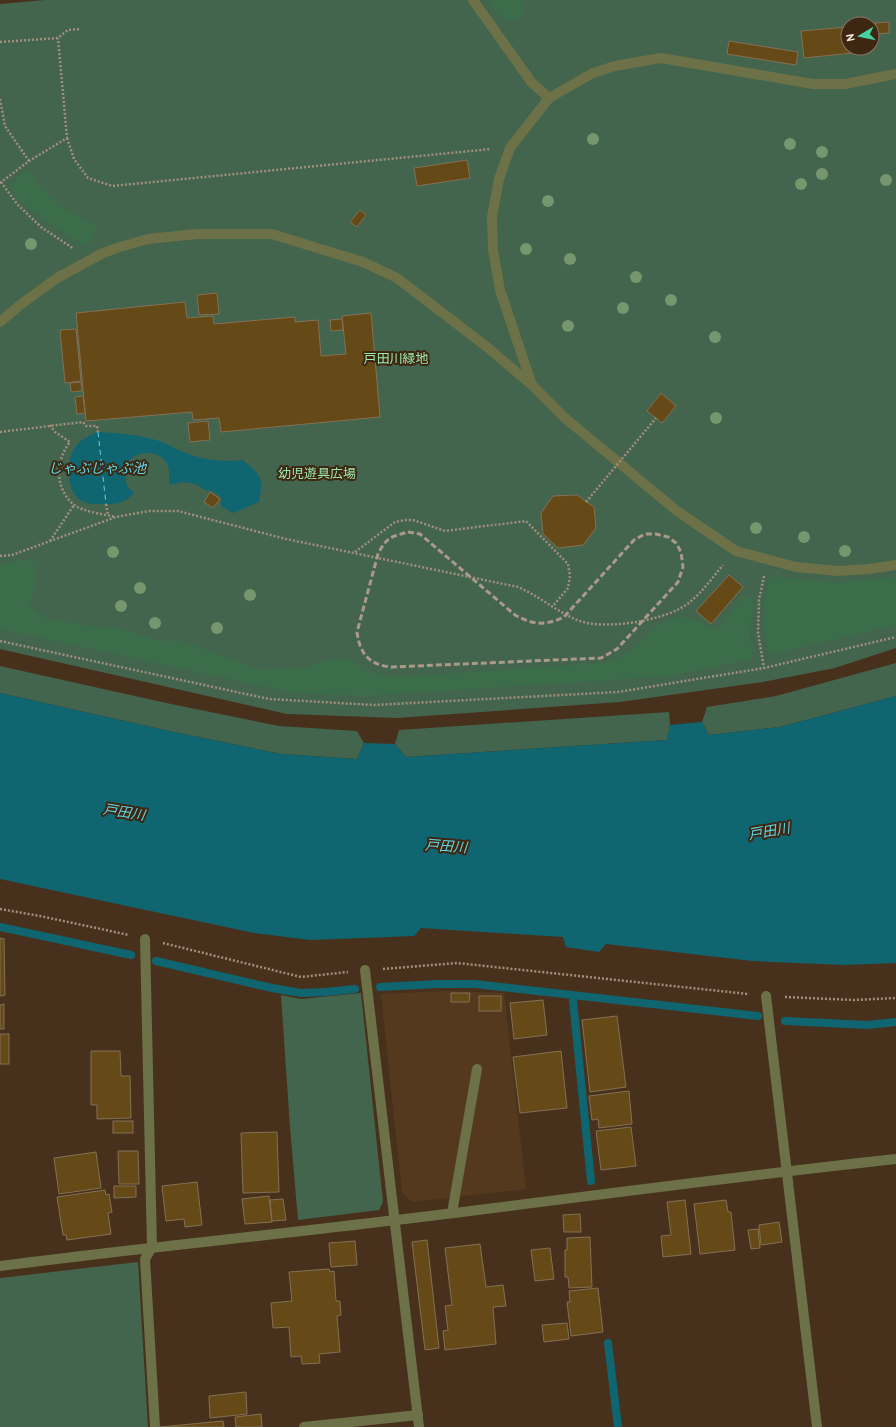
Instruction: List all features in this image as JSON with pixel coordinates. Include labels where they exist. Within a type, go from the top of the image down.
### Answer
[{"type":"street","points":[[473,0],[532,83],[549,98]]},
{"type":"street","points":[[533,386],[500,290],[493,250],[492,217],[499,178],[510,148],[549,98],[594,73],[615,66],[661,58],[812,84],[844,84],[896,74]]},
{"type":"street","points":[[0,322],[20,305],[57,278],[114,249],[148,239],[197,234],[272,234],[363,262],[397,278],[487,347],[533,386],[565,418],[645,486],[677,511],[736,551],[796,567],[838,571],[869,569],[896,565]]},
{"type":"street","points":[[145,939],[152,1247],[145,1259],[155,1427]]},
{"type":"street","points":[[365,970],[396,1220],[419,1427]]},
{"type":"street","points":[[766,996],[816,1427]]},
{"type":"street","points":[[452,1213],[477,1069]]},
{"type":"street","points":[[0,1266],[152,1247],[396,1220],[786,1171],[896,1159]]},
{"type":"street","points":[[304,1427],[418,1415]]},
{"type":"path","points":[[0,42],[58,38],[68,30],[82,29]]},
{"type":"path","points":[[58,38],[67,138],[74,159],[88,178],[112,186],[510,148]]},
{"type":"path","points":[[0,99],[5,126],[29,161]]},
{"type":"path","points":[[67,138],[29,161],[0,183],[16,204],[42,227],[90,260]]},
{"type":"path","points":[[586,502],[656,418]]},
{"type":"path","points":[[0,432],[83,422],[86,426],[97,426],[98,432]]},
{"type":"path","points":[[50,425],[55,432],[70,442],[65,449],[58,473],[62,489],[74,505],[87,510],[116,517]]},
{"type":"path","points":[[106,504],[108,515]]},
{"type":"path","points":[[49,542],[74,505]]},
{"type":"path","points":[[0,556],[12,555],[116,517],[150,511],[178,511],[286,539],[518,587],[530,592],[578,620],[594,624],[621,624],[651,619],[672,613],[690,602],[736,551]]},
{"type":"path","points":[[354,552],[395,522],[406,520],[413,520],[445,531],[526,522],[568,564],[570,576],[568,588],[553,606]]},
{"type":"path","points":[[764,668],[758,634],[759,600],[767,560]]},
{"type":"path","points":[[0,641],[269,699],[374,705],[618,692],[764,668],[896,637]]},
{"type":"path","points":[[0,909],[40,916],[145,939],[300,977],[456,963],[766,996],[854,1000],[896,998]]},
{"type":"shaded area","points":[[447,991],[504,993],[526,1189],[412,1202],[402,1192],[381,994]]},
{"type":"green space","name":"戸田川緑地","points":[[45,0],[896,0],[896,648],[835,668],[763,682],[620,702],[397,718],[287,714],[0,649],[0,4]]},
{"type":"green space","points":[[487,0],[520,0],[524,6],[522,16],[513,22],[503,19]]},
{"type":"green space","points":[[28,169],[42,188],[62,207],[97,226],[90,244],[83,245],[44,220],[18,199],[8,185]]},
{"type":"green space","points":[[30,559],[36,568],[35,586],[29,604],[44,618],[83,625],[117,628],[162,641],[182,641],[259,670],[301,668],[330,660],[347,658],[368,672],[397,677],[602,663],[622,657],[641,641],[655,626],[673,618],[689,617],[717,630],[744,595],[750,597],[753,602],[750,633],[752,659],[672,676],[364,696],[296,693],[0,629],[0,565]]},
{"type":"green space","points":[[769,576],[837,583],[896,577],[896,625],[769,655],[763,631],[764,601]]},
{"type":"green space","points":[[896,663],[896,696],[780,727],[709,735],[702,722],[707,707],[776,696]]},
{"type":"green space","points":[[0,666],[279,726],[357,731],[364,743],[357,759],[281,754],[169,731],[0,693]]},
{"type":"green space","points":[[669,712],[670,725],[667,740],[406,757],[395,744],[399,730]]},
{"type":"green space","points":[[361,993],[383,1202],[379,1210],[298,1220],[281,995],[301,999]]},
{"type":"green space","points":[[138,1262],[148,1427],[0,1427],[0,1278]]},
{"type":"water","name":"じゃぶじゃぶ池","points":[[98,432],[138,436],[162,442],[192,455],[209,459],[226,461],[243,460],[260,478],[261,487],[259,502],[233,513],[221,506],[221,497],[196,484],[184,482],[169,485],[169,468],[165,460],[160,456],[147,453],[134,457],[129,461],[125,469],[127,486],[134,493],[128,499],[111,504],[91,504],[82,501],[76,497],[70,483],[70,458],[79,443],[86,437]]},
{"type":"water","name":"戸田川","points":[[0,693],[169,731],[281,754],[357,759],[364,743],[395,744],[406,757],[667,740],[670,725],[702,722],[709,735],[780,727],[896,696],[896,963],[844,965],[752,961],[606,944],[599,952],[566,947],[563,937],[421,928],[414,936],[310,940],[254,933],[0,879]]},
{"type":"building","points":[[889,22],[889,33],[880,34],[880,23]]},
{"type":"building","points":[[840,28],[840,54],[804,58],[801,31]]},
{"type":"building","points":[[729,41],[798,52],[796,65],[727,54]]},
{"type":"building","points":[[467,160],[470,178],[417,186],[414,168]]},
{"type":"building","points":[[360,210],[366,215],[357,227],[350,222]]},
{"type":"building","points":[[217,293],[219,314],[199,315],[197,295]]},
{"type":"building","points":[[185,302],[187,318],[213,316],[214,324],[295,317],[295,322],[318,320],[321,356],[346,354],[342,316],[371,313],[380,417],[221,432],[219,418],[193,420],[192,412],[86,421],[76,313]]},
{"type":"building","points":[[342,319],[343,330],[331,331],[330,320]]},
{"type":"building","points":[[76,329],[81,381],[65,383],[60,330]]},
{"type":"building","points":[[81,382],[82,391],[71,392],[70,383]]},
{"type":"building","points":[[661,393],[676,406],[662,423],[647,411]]},
{"type":"building","points":[[83,396],[85,413],[77,414],[75,397]]},
{"type":"building","points":[[208,421],[210,440],[190,442],[188,423]]},
{"type":"building","points":[[210,492],[220,499],[213,508],[204,502]]},
{"type":"building","points":[[577,495],[594,507],[596,528],[583,545],[558,548],[543,534],[541,513],[553,496]]},
{"type":"building","points":[[729,575],[743,587],[711,624],[696,611]]},
{"type":"building","points":[[0,938],[4,939],[5,995],[0,996]]},
{"type":"building","points":[[451,993],[470,993],[469,1002],[451,1002]]},
{"type":"building","points":[[479,996],[501,996],[501,1011],[479,1011]]},
{"type":"building","points":[[543,1000],[547,1035],[514,1039],[510,1003]]},
{"type":"building","points":[[4,1004],[4,1029],[0,1029],[0,1005]]},
{"type":"building","points":[[617,1016],[626,1087],[590,1092],[582,1020]]},
{"type":"building","points":[[0,1034],[9,1034],[9,1064],[0,1064]]},
{"type":"building","points":[[91,1051],[120,1051],[121,1076],[130,1076],[131,1118],[97,1119],[97,1105],[91,1105]]},
{"type":"building","points":[[561,1051],[567,1108],[520,1113],[513,1057]]},
{"type":"building","points":[[629,1091],[632,1124],[599,1128],[598,1119],[592,1120],[589,1096]]},
{"type":"building","points":[[113,1121],[133,1121],[133,1133],[113,1133]]},
{"type":"building","points":[[631,1127],[636,1166],[601,1170],[596,1131]]},
{"type":"building","points":[[277,1132],[279,1192],[243,1193],[241,1133]]},
{"type":"building","points":[[118,1151],[138,1151],[139,1184],[119,1184]]},
{"type":"building","points":[[96,1152],[101,1188],[59,1194],[54,1158]]},
{"type":"building","points":[[197,1182],[202,1225],[185,1227],[184,1219],[166,1221],[162,1186]]},
{"type":"building","points":[[114,1186],[136,1186],[136,1197],[114,1198]]},
{"type":"building","points":[[105,1190],[106,1195],[109,1194],[112,1212],[108,1213],[111,1234],[67,1240],[66,1235],[63,1235],[57,1197]]},
{"type":"building","points":[[269,1196],[272,1222],[245,1224],[242,1199]]},
{"type":"building","points":[[283,1199],[286,1220],[272,1221],[270,1200]]},
{"type":"building","points":[[685,1200],[691,1254],[663,1257],[661,1236],[671,1235],[667,1202]]},
{"type":"building","points":[[726,1200],[728,1212],[731,1212],[735,1250],[700,1254],[694,1204]]},
{"type":"building","points":[[580,1214],[581,1232],[564,1232],[563,1215]]},
{"type":"building","points":[[779,1222],[782,1242],[761,1245],[759,1225]]},
{"type":"building","points":[[758,1229],[760,1248],[751,1249],[748,1230]]},
{"type":"building","points":[[590,1237],[592,1287],[569,1288],[568,1277],[565,1277],[565,1250],[567,1250],[567,1238]]},
{"type":"building","points":[[427,1240],[439,1348],[425,1350],[412,1242]]},
{"type":"building","points":[[355,1241],[357,1265],[331,1267],[329,1243]]},
{"type":"building","points":[[480,1244],[486,1287],[503,1285],[506,1306],[493,1307],[496,1344],[445,1350],[443,1331],[448,1330],[445,1306],[452,1305],[445,1248]]},
{"type":"building","points":[[550,1248],[554,1279],[535,1281],[531,1250]]},
{"type":"building","points":[[329,1269],[330,1272],[334,1271],[336,1301],[340,1301],[341,1315],[337,1316],[340,1352],[319,1354],[320,1363],[302,1364],[301,1356],[291,1357],[289,1327],[273,1328],[271,1303],[292,1301],[289,1272]]},
{"type":"building","points":[[598,1288],[603,1332],[571,1336],[567,1302],[570,1302],[569,1291]]},
{"type":"building","points":[[567,1323],[569,1339],[544,1342],[542,1325]]},
{"type":"building","points":[[246,1392],[247,1414],[210,1418],[209,1396]]},
{"type":"building","points":[[261,1414],[262,1427],[236,1427],[235,1417]]},
{"type":"building","points":[[223,1421],[224,1427],[160,1427]]},
{"type":"waterway","points":[[0,927],[131,955]]},
{"type":"waterway","points":[[156,961],[272,988],[301,993],[355,989]]},
{"type":"waterway","points":[[380,987],[475,984],[758,1016]]},
{"type":"waterway","points":[[573,1001],[591,1181]]},
{"type":"waterway","points":[[785,1021],[868,1025],[896,1022]]},
{"type":"waterway","points":[[608,1343],[618,1427]]},
{"type":"ferry route","points":[[98,432],[106,504]]},
{"type":"railway","points":[[408,532],[420,534],[515,615],[528,621],[539,623],[551,622],[564,617],[634,540],[645,534],[656,534],[668,537],[676,543],[681,552],[683,567],[678,582],[617,649],[601,658],[392,667],[384,666],[372,661],[363,652],[358,640],[357,632],[378,554],[390,538],[408,532]]},
{"type":"park label","name":"幼児遊具広場","points":[[317,473]]}]
